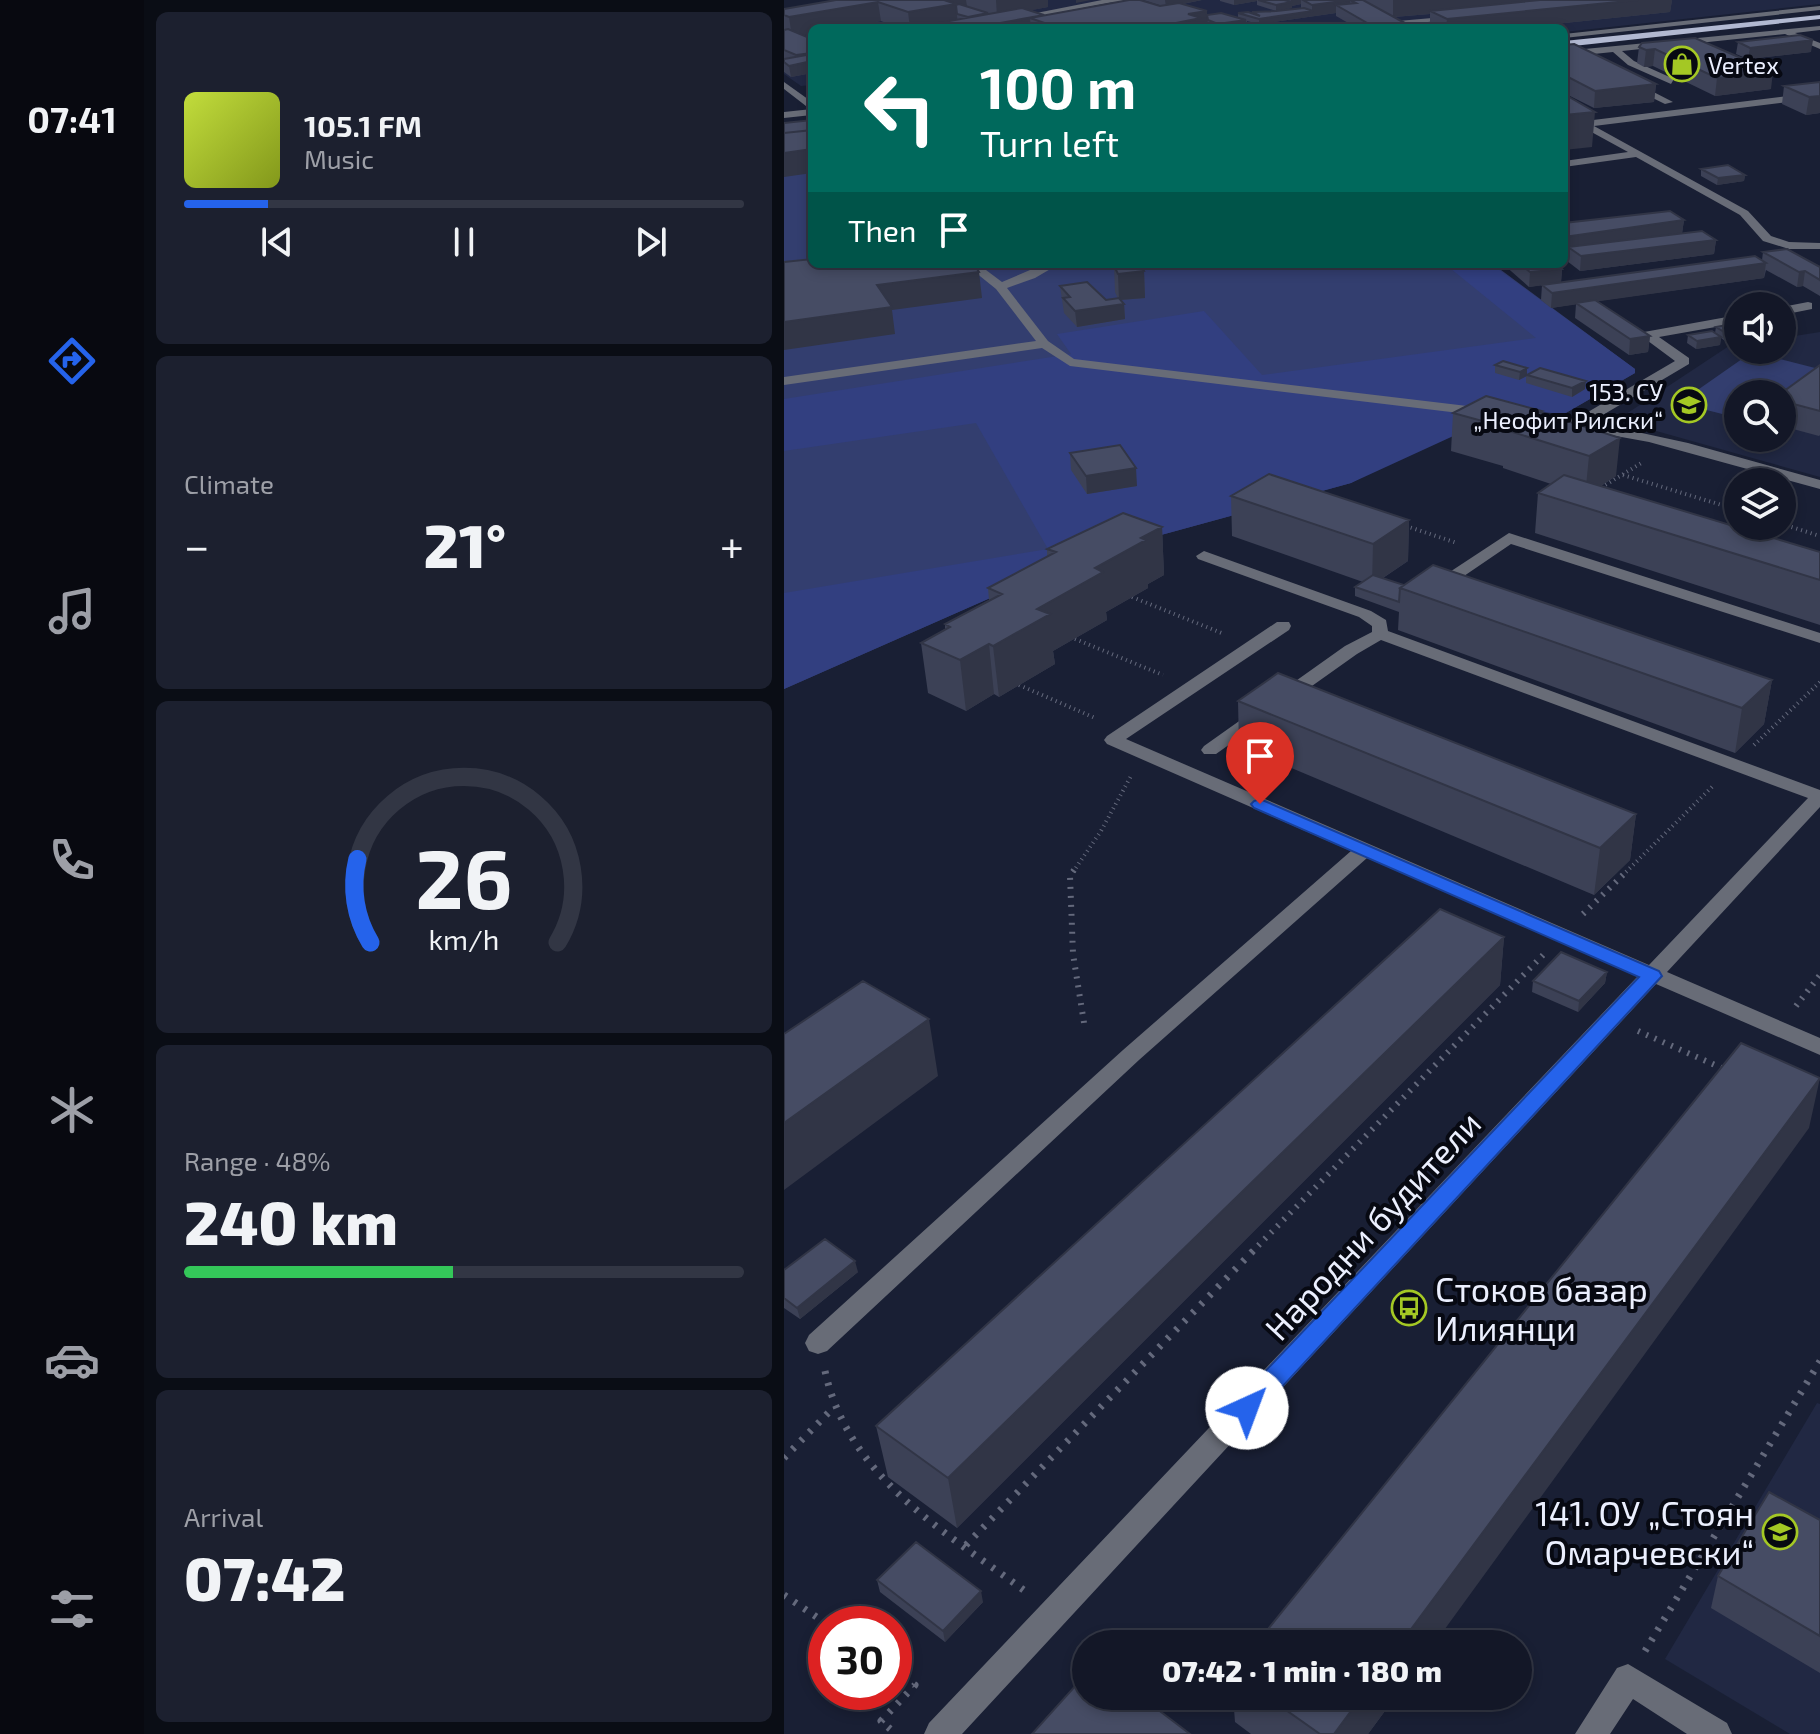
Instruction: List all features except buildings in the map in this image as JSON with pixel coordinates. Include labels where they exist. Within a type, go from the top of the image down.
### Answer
[{"type":"main road","points":[[1568,51],[1820,17]]},
{"type":"main road","points":[[784,126],[808,123]]},
{"type":"street","points":[[986,24],[1114,0],[1145,9],[1118,15]]},
{"type":"street","points":[[1353,0],[1397,24],[1461,18]]},
{"type":"street","points":[[1049,5],[1064,9]]},
{"type":"street","points":[[1568,36],[1820,8]]},
{"type":"street","points":[[1619,22],[1653,19],[1675,24]]},
{"type":"street","points":[[1568,51],[1819,29]]},
{"type":"street","points":[[1785,32],[1820,46]]},
{"type":"street","points":[[1615,49],[1631,63],[1671,81]]},
{"type":"street","points":[[1568,52],[1584,60]]},
{"type":"street","points":[[1625,57],[1686,52]]},
{"type":"street","points":[[1626,81],[1668,102]]},
{"type":"street","points":[[784,85],[808,106]]},
{"type":"street","points":[[1584,124],[1820,95]]},
{"type":"street","points":[[784,115],[808,109]]},
{"type":"street","points":[[1568,115],[1744,213],[1752,219],[1759,233],[1774,241],[1803,247],[1820,246]]},
{"type":"street","points":[[1568,163],[1638,154]]},
{"type":"street","points":[[976,268],[1000,286],[1044,344],[1070,362],[1496,414]]},
{"type":"street","points":[[1000,286],[1046,268]]},
{"type":"street","points":[[1796,308],[1808,306]]},
{"type":"street","points":[[1580,423],[1684,361],[1648,335],[1724,321]]},
{"type":"street","points":[[784,381],[1044,344]]},
{"type":"street","points":[[1534,418],[1580,423],[1678,445],[1820,485]]},
{"type":"street","points":[[1428,594],[1509,538],[1820,638]]},
{"type":"street","points":[[1204,556],[1365,614],[1380,624],[1380,634]]},
{"type":"street","points":[[1283,626],[1113,740],[1820,1047]]},
{"type":"street","points":[[1210,750],[1351,650],[1380,634],[1820,796]]},
{"type":"street","name":"Народни будители","points":[[940,1734],[1820,796]]},
{"type":"street","points":[[818,1343],[1131,1055],[1364,850]]},
{"type":"street","points":[[1591,1734],[1628,1679],[1716,1734]]},
{"type":"path","points":[[1590,494],[1651,457]]},
{"type":"path","points":[[1623,474],[1724,506]]},
{"type":"path","points":[[1397,523],[1487,552]]},
{"type":"path","points":[[1400,536],[1412,528]]},
{"type":"path","points":[[1796,528],[1820,536]]},
{"type":"path","points":[[1132,597],[1253,646]]},
{"type":"path","points":[[1075,639],[1192,687]]},
{"type":"path","points":[[966,1545],[1561,936],[1820,682]]},
{"type":"path","points":[[1019,685],[1125,732]]},
{"type":"path","points":[[1085,1029],[1073,954],[1070,876],[1101,831],[1134,772],[1150,757]]},
{"type":"path","points":[[1612,1020],[1726,1070]]},
{"type":"path","points":[[818,1343],[834,1407],[852,1439],[882,1480],[1054,1613]]},
{"type":"path","points":[[1628,1679],[1820,1361]]},
{"type":"path","points":[[784,1458],[834,1407]]},
{"type":"path","points":[[784,1595],[808,1611]]},
{"type":"path","points":[[891,1710],[881,1721],[896,1734]]},
{"type":"shaded area","points":[[890,0],[1820,0],[1820,4],[1568,32],[1568,24],[808,24],[808,85],[801,86],[784,74],[784,18]]},
{"type":"shaded area","points":[[808,137],[808,268],[1498,268],[1635,369],[1635,373],[1564,414],[1491,407],[1351,483],[1088,555],[784,689],[784,140]]},
{"type":"shaded area","points":[[1450,268],[1496,268],[1635,369],[1635,373],[1564,414],[1491,407],[1486,421],[1351,483],[1088,555],[784,689],[784,593],[1048,549],[976,423],[784,451],[784,399],[1071,354],[1057,334],[1204,311],[1262,375],[1536,338]]},
{"type":"shaded area","name":"153. СУ „Неофит Рилски“","points":[[1820,332],[1820,477],[1731,452],[1796,452],[1796,380],[1724,380],[1724,450],[1617,420],[1724,349],[1724,364],[1796,364],[1796,336]]},
{"type":"shaded area","points":[[1796,363],[1819,369],[1796,385],[1796,380],[1724,380],[1724,414],[1679,403],[1735,364]]},
{"type":"shaded area","name":"141. ОУ „Стоян Омарчевски“","points":[[1817,1403],[1820,1404],[1820,1734],[1790,1734],[1665,1659]]},
{"type":"place","name":"Vertex","points":[[1682,64]]},
{"type":"place","name":"153. СУ „Неофит Рилски“","points":[[1689,405]]},
{"type":"place","name":"Стоков базар Илиянци","points":[[1409,1308]]},
{"type":"place","name":"141. ОУ „Стоян Омарчевски“","points":[[1780,1532]]},
{"type":"route","points":[[1247,1408],[1652,976],[1260,804]]}]
